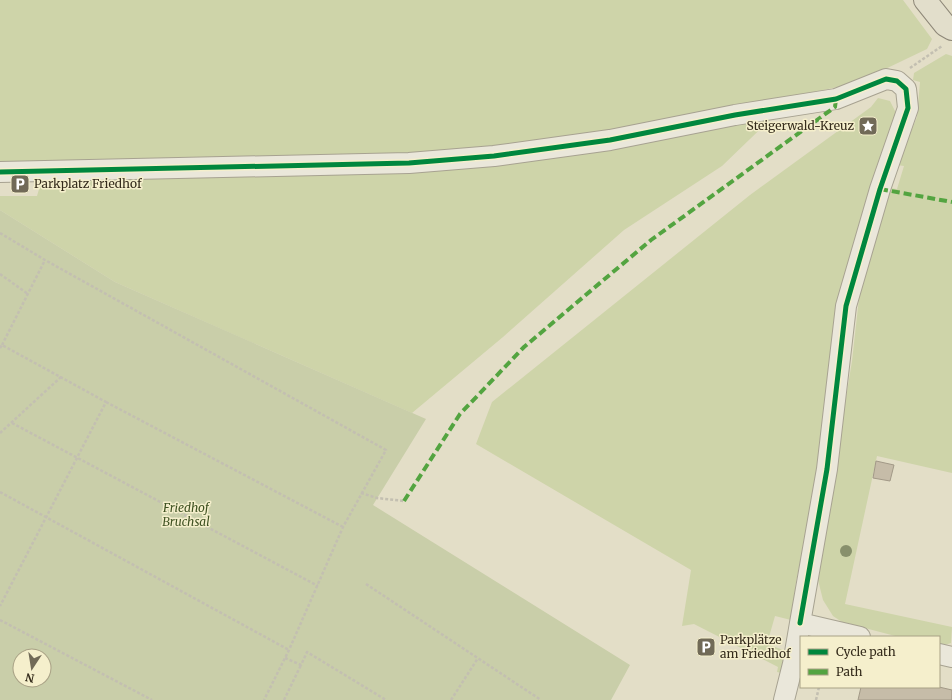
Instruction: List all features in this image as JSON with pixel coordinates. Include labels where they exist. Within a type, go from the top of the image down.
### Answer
[{"type":"main road","points":[[925,0],[947,37]]},
{"type":"street","points":[[0,172],[409,163],[494,156],[610,140],[735,115],[836,99],[886,79],[897,81],[906,89],[908,108],[878,196],[846,306],[827,469],[793,664],[784,700]]},
{"type":"street","points":[[800,623],[856,636]]},
{"type":"street","points":[[940,654],[952,657]]},
{"type":"path","points":[[897,81],[907,69],[947,37]]},
{"type":"path","points":[[0,233],[45,260],[386,450],[343,527],[289,650],[264,700]]},
{"type":"path","points":[[45,260],[1,347],[343,527]]},
{"type":"path","points":[[0,274],[28,294]]},
{"type":"path","points":[[0,433],[61,378]]},
{"type":"path","points":[[0,606],[106,402]]},
{"type":"path","points":[[12,423],[77,459],[318,586]]},
{"type":"path","points":[[0,492],[289,650]]},
{"type":"path","points":[[361,493],[377,498],[404,501]]},
{"type":"path","points":[[366,584],[541,700]]},
{"type":"path","points":[[0,620],[152,700]]},
{"type":"path","points":[[284,700],[307,652],[386,700]]},
{"type":"path","points":[[285,658],[301,665]]},
{"type":"path","points":[[451,700],[478,658]]},
{"type":"path","points":[[816,700],[819,688]]},
{"type":"green space","points":[[0,0],[903,0],[932,39],[927,49],[856,83],[777,100],[775,115],[722,166],[624,230],[503,337],[412,413],[115,282],[0,210],[0,196],[37,196],[44,172],[0,172]]},
{"type":"green space","points":[[946,54],[952,56],[952,473],[877,456],[845,604],[952,627],[951,643],[940,647],[940,636],[895,636],[842,622],[833,616],[823,600],[817,576],[852,361],[861,280],[889,188],[897,189],[904,166],[897,165],[917,117],[920,82],[913,80],[914,73]]},
{"type":"green space","points":[[878,98],[890,101],[896,113],[837,301],[819,469],[796,582],[791,620],[775,616],[767,644],[786,651],[782,673],[777,672],[778,667],[694,624],[682,626],[691,570],[476,444],[492,402],[750,195],[871,107]]},
{"type":"green space","name":"Friedhof Bruchsal","points":[[0,210],[115,282],[426,419],[373,505],[630,665],[611,700],[0,700]]},
{"type":"building","points":[[876,461],[894,465],[890,481],[873,478]]},
{"type":"building","points":[[940,687],[952,690],[952,700],[858,700],[861,688]]},
{"type":"marked path","points":[[404,501],[460,414],[524,347],[651,240],[835,107],[836,99]]},
{"type":"marked path","points":[[880,189],[952,202]]},
{"type":"cycle path","points":[[0,172],[409,163],[494,156],[610,140],[735,115],[836,99],[886,79],[897,81],[906,89],[908,108],[880,189],[846,306],[827,469],[800,623]]},
{"type":"place","name":"Steigerwald-Kreuz","points":[[868,126]]},
{"type":"place","name":"Parkplatz Friedhof","points":[[20,184]]},
{"type":"place","name":"Parkplätze am Friedhof","points":[[706,647]]}]
